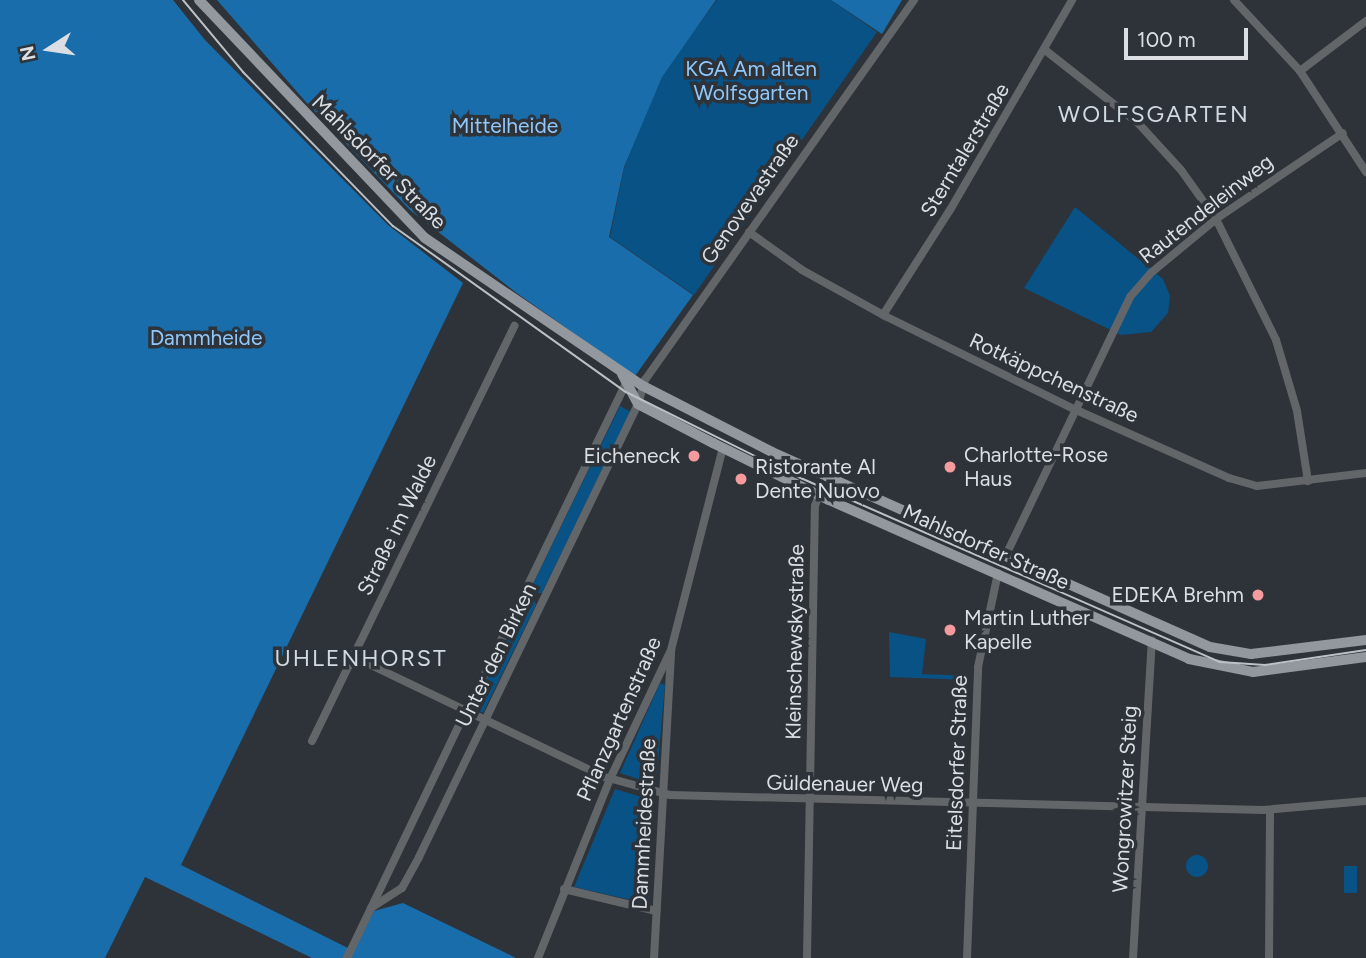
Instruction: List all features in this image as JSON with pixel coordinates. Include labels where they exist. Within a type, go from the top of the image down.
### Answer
[{"type":"main road","name":"Mahlsdorfer Straße","points":[[199,0],[425,238],[626,378],[772,452],[1210,647],[1251,654],[1366,640]]},
{"type":"main road","name":"Mahlsdorfer Straße","points":[[626,378],[638,404],[723,448],[819,495],[1207,665],[1253,672],[1366,657]]},
{"type":"main road","points":[[998,573],[1005,557]]},
{"type":"main road","points":[[1152,641],[1159,625]]},
{"type":"street","name":"Genovevastraße","points":[[638,404],[643,386],[914,0]]},
{"type":"street","name":"Sterntalerstraße","points":[[883,314],[1045,50],[1072,0]]},
{"type":"street","points":[[1234,0],[1300,71],[1343,132],[1366,172]]},
{"type":"street","points":[[1300,71],[1366,21]]},
{"type":"street","points":[[1045,50],[1139,124],[1181,170],[1216,219],[1276,340],[1297,411],[1308,481]]},
{"type":"street","name":"Rautendeleinweg","points":[[1005,557],[1130,297],[1216,219],[1343,132]]},
{"type":"street","name":"Rotkäppchenstraße","points":[[749,232],[802,270],[883,314],[1074,409],[1246,484],[1308,481],[1366,473]]},
{"type":"street","name":"Straße im Walde","points":[[312,741],[514,326]]},
{"type":"street","name":"Unter den Birken","points":[[474,696],[626,378]]},
{"type":"street","name":"Unter den Birken","points":[[371,908],[402,888],[638,404]]},
{"type":"street","name":"Pflanzgartenstraße","points":[[537,958],[610,779],[671,650],[723,448]]},
{"type":"street","name":"Kleinschewskystraße","points":[[807,958],[815,506],[819,495]]},
{"type":"street","name":"Eitelsdorfer Straße","points":[[967,958],[978,667],[998,573]]},
{"type":"street","name":"Wongrowitzer Steig","points":[[1133,958],[1152,641]]},
{"type":"street","name":"Dammheidestraße","points":[[654,958],[671,650]]},
{"type":"street","name":"Güldenauer Weg","points":[[352,656],[610,779],[663,794],[810,802],[1270,810],[1366,801]]},
{"type":"street","name":"Unter den Birken","points":[[347,958],[458,727]]},
{"type":"street","points":[[1269,958],[1270,810]]},
{"type":"street","points":[[564,889],[656,911]]},
{"type":"green space","name":"Dammheide","points":[[0,0],[173,0],[205,40],[388,225],[463,283],[181,865],[354,951],[374,911],[403,903],[516,958],[312,958],[145,877],[105,958],[0,958]]},
{"type":"green space","name":"Mittelheide","points":[[217,0],[716,0],[662,77],[624,167],[609,237],[693,295],[635,376],[518,294],[410,210],[305,101]]},
{"type":"green space","name":"KGA Am alten Wolfsgarten","points":[[717,0],[831,0],[877,32],[694,295],[610,237],[624,168],[660,77]]},
{"type":"green space","points":[[831,0],[902,0],[882,34]]},
{"type":"green space","points":[[1075,207],[1163,279],[1170,296],[1168,313],[1151,332],[1121,335],[1024,288]]},
{"type":"green space","points":[[620,406],[631,412],[542,593],[536,593],[531,588]]},
{"type":"green space","points":[[533,598],[536,605],[483,713],[472,708],[526,599]]},
{"type":"green space","points":[[889,632],[926,639],[922,674],[970,676],[969,680],[890,677]]},
{"type":"green space","points":[[660,683],[665,685],[656,785],[620,773]]},
{"type":"green space","points":[[615,789],[655,801],[649,904],[574,887]]},
{"type":"green space","points":[[1197,855],[1205,858],[1208,866],[1205,874],[1197,877],[1189,874],[1186,866],[1189,858]]},
{"type":"green space","points":[[1344,866],[1357,866],[1357,893],[1344,893]]},
{"type":"tram line","points":[[183,0],[243,72],[393,226],[626,392],[787,472],[1220,662],[1265,665],[1366,650]]},
{"type":"place","name":"Eicheneck","points":[[694,456]]},
{"type":"place","name":"Charlotte-Rose Haus","points":[[950,467]]},
{"type":"place","name":"Ristorante Al Dente Nuovo","points":[[741,479]]},
{"type":"place","name":"EDEKA Brehm","points":[[1258,595]]},
{"type":"place","name":"Martin Luther Kapelle","points":[[950,630]]},
{"type":"district","name":"WOLFSGARTEN","points":[[1154,114]]},
{"type":"district","name":"UHLENHORST","points":[[361,658]]}]
